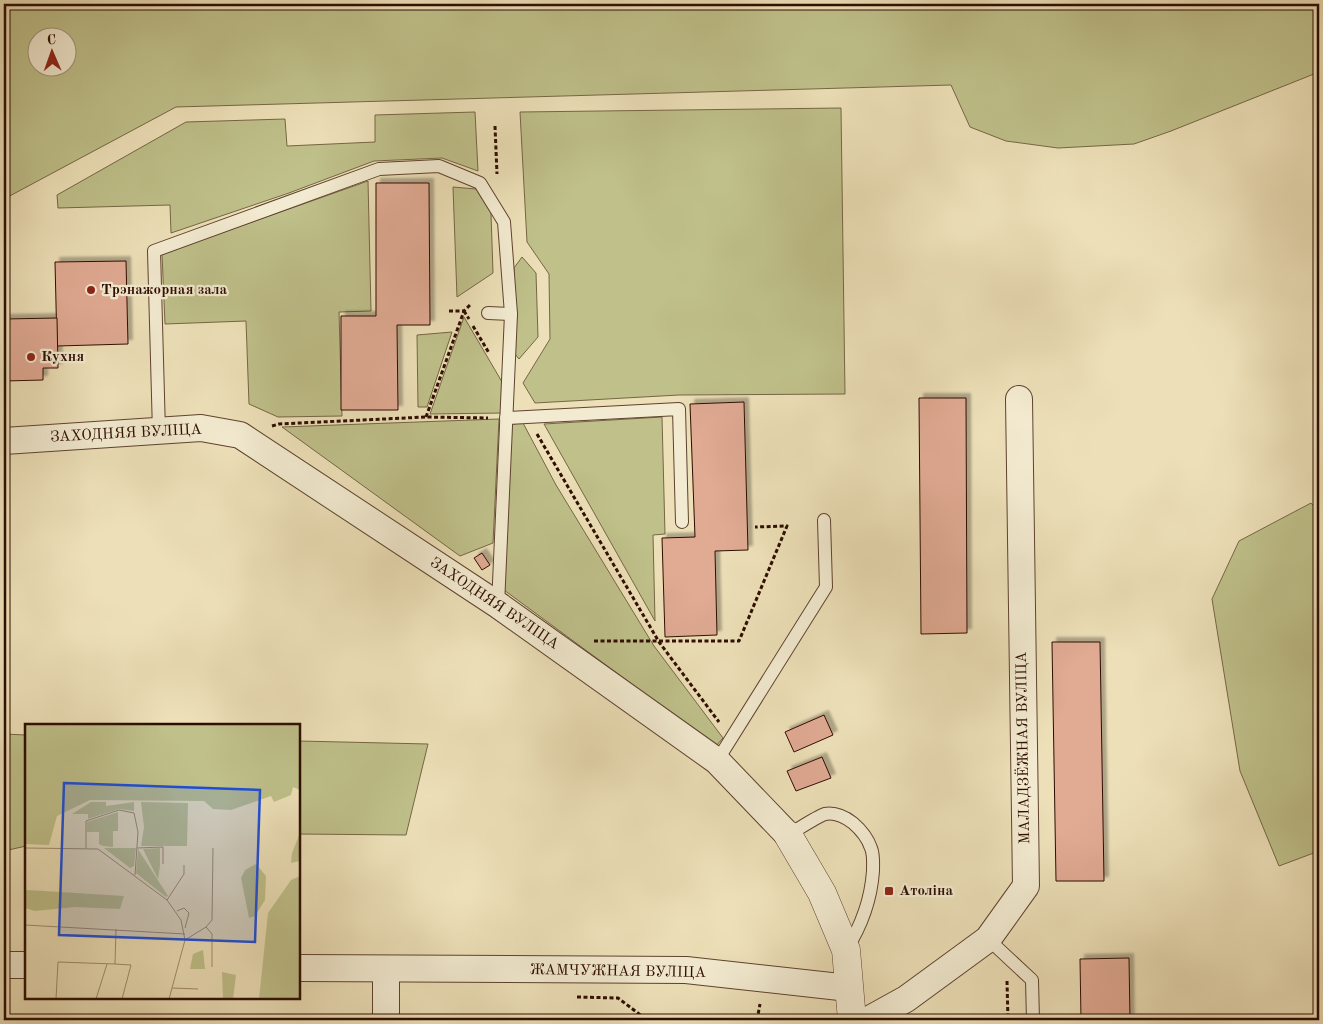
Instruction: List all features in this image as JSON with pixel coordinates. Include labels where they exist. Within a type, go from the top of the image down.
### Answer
[{"type":"street","name":"МАЛАДЗЁЖНАЯ ВУЛІЦА","points":[[868,1020],[906,1000],[988,939],[1026,886],[1019,399]]},
{"type":"street","name":"ЗАХОДНЯЯ ВУЛІЦА","points":[[4,441],[201,428],[240,435],[498,605],[717,761],[788,835],[822,892],[846,950],[852,1020]]},
{"type":"street","points":[[4,965],[25,965]]},
{"type":"street","name":"ЖАМЧУЖНАЯ ВУЛІЦА","points":[[300,968],[686,970],[850,988]]},
{"type":"street","points":[[386,969],[386,1020]]},
{"type":"lane","points":[[159,432],[154,251],[379,169],[439,166],[480,182],[504,222],[511,314],[498,605]]},
{"type":"lane","points":[[488,313],[511,314]]},
{"type":"lane","points":[[506,418],[679,409],[682,522]]},
{"type":"lane","points":[[717,761],[826,587],[824,520]]},
{"type":"lane","points":[[788,835],[824,814],[834,814],[844,816],[855,825],[872,848],[872,880],[868,904],[856,934],[846,950]]},
{"type":"lane","points":[[988,939],[1032,980],[1033,1020]]},
{"type":"path","points":[[449,311],[464,311]]},
{"type":"path","points":[[464,311],[508,385]]},
{"type":"path","points":[[426,416],[464,311]]},
{"type":"path","points":[[240,435],[279,424],[426,416],[506,418]]},
{"type":"path","points":[[526,417],[659,642],[731,738]]},
{"type":"path","points":[[554,645],[580,641],[739,641],[787,526],[755,527]]},
{"type":"green space","points":[[4,4],[1319,4],[1319,72],[1134,144],[1058,148],[1006,141],[970,127],[951,85],[176,107],[4,199]]},
{"type":"green space","points":[[841,108],[845,394],[679,395],[535,403],[523,383],[550,339],[549,274],[527,242],[520,112]]},
{"type":"green space","points":[[475,112],[478,171],[442,158],[374,161],[289,193],[171,233],[170,205],[58,208],[57,195],[186,122],[285,119],[287,146],[375,142],[375,115]]},
{"type":"green space","points":[[368,181],[371,311],[339,312],[342,416],[278,417],[249,404],[246,321],[165,324],[162,254]]},
{"type":"green space","points":[[453,187],[476,189],[491,213],[493,273],[457,297]]},
{"type":"green space","points":[[522,257],[536,273],[538,337],[519,359],[515,354],[514,268]]},
{"type":"green space","points":[[464,317],[505,387],[504,413],[430,414]]},
{"type":"green space","points":[[452,332],[427,407],[418,407],[417,335]]},
{"type":"green space","points":[[662,417],[665,534],[653,535],[655,621],[544,424]]},
{"type":"green space","points":[[499,419],[493,543],[460,556],[282,427]]},
{"type":"green space","points":[[523,423],[556,485],[654,646],[723,738],[716,746],[504,590],[511,424]]},
{"type":"green space","points":[[1311,503],[1319,512],[1319,851],[1279,866],[1240,771],[1212,599],[1239,541]]},
{"type":"green space","points":[[4,734],[25,735],[25,846],[4,851]]},
{"type":"green space","points":[[300,741],[428,744],[406,835],[300,834]]},
{"type":"building","points":[[376,183],[429,183],[430,325],[397,325],[398,410],[341,410],[341,316],[376,316]]},
{"type":"building","name":"Трэнажорная зала","points":[[126,261],[128,344],[57,346],[55,262]]},
{"type":"building","name":"Кухня","points":[[57,318],[58,368],[43,368],[43,380],[4,381],[4,319]]},
{"type":"building","points":[[919,398],[966,398],[967,633],[921,634]]},
{"type":"building","points":[[744,402],[748,550],[715,551],[717,635],[665,637],[662,538],[695,537],[690,404]]},
{"type":"building","points":[[482,553],[490,565],[482,570],[474,558]]},
{"type":"building","points":[[1052,642],[1100,642],[1104,881],[1056,881]]},
{"type":"building","points":[[824,715],[833,735],[794,752],[785,732]]},
{"type":"building","points":[[822,757],[831,778],[796,791],[787,771]]},
{"type":"building","points":[[1129,958],[1130,1020],[1081,1020],[1080,959]]},
{"type":"place","name":"Трэнажорная зала","points":[[91,290]]},
{"type":"place","name":"Кухня","points":[[31,357]]},
{"type":"place","name":"Атоліна","points":[[889,891]]}]
